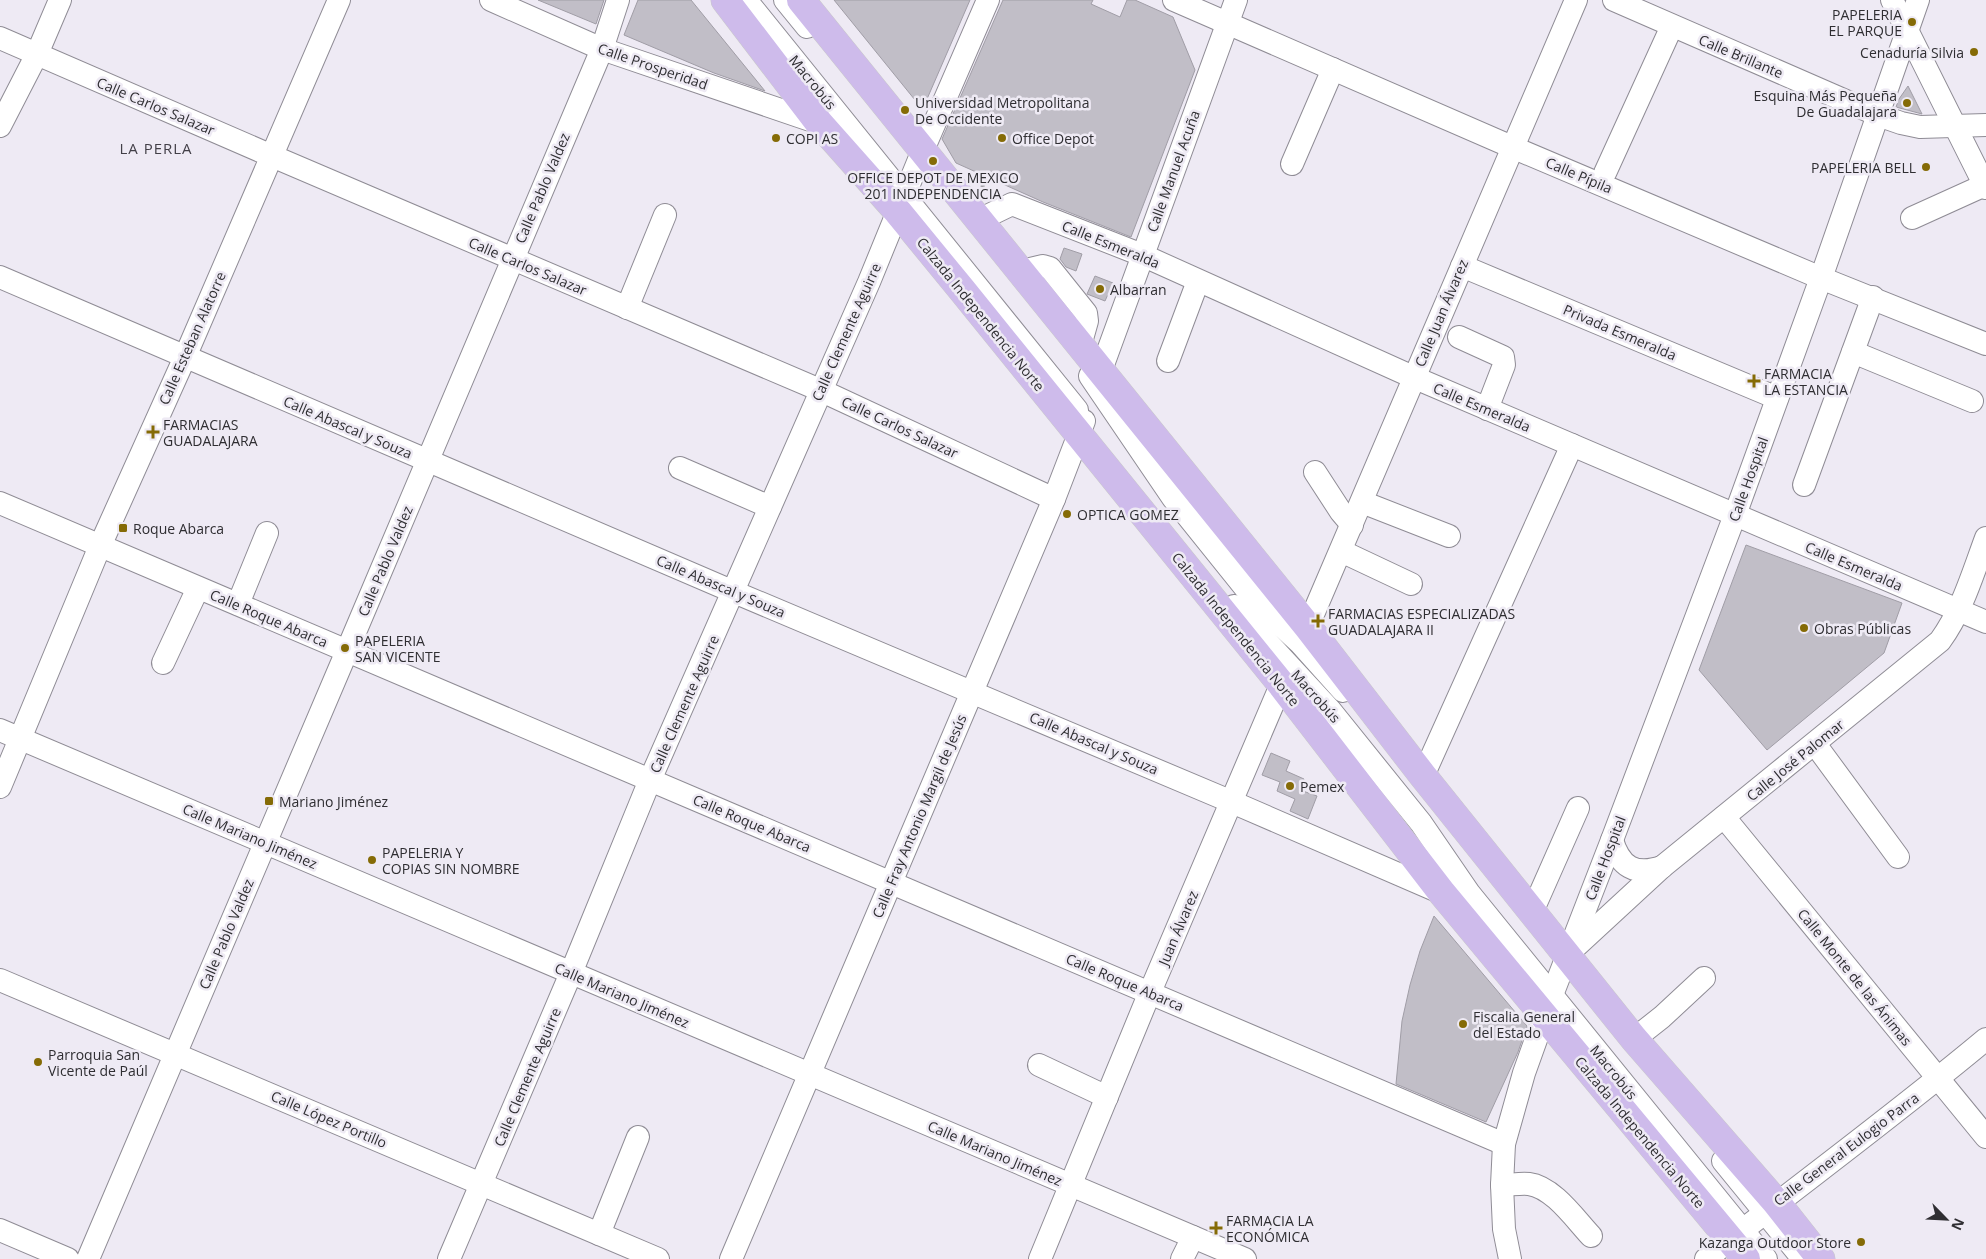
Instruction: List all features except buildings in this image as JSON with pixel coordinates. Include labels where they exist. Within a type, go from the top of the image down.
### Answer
[{"type":"main road","name":"Calzada Independencia Norte","points":[[725,0],[819,123],[902,204],[1082,428],[1285,675],[1442,893],[1548,1005],[1739,1243]]},
{"type":"main road","points":[[801,0],[920,157],[979,220],[1022,271],[1080,346],[1098,377],[1304,635],[1423,776],[1532,912],[1565,959],[1634,1039],[1771,1207],[1821,1259]]},
{"type":"street","points":[[0,126],[37,54],[60,0]]},
{"type":"street","name":"Calle Esteban Alatorre","points":[[0,787],[100,546],[185,357],[339,0]]},
{"type":"street","name":"Calle Prosperidad","points":[[492,0],[602,49],[819,123]]},
{"type":"street","name":"Calle Pablo Valdez","points":[[88,1259],[602,49],[618,0]]},
{"type":"street","name":"Macrobús","points":[[746,0],[902,204]]},
{"type":"street","points":[[785,0],[920,157],[1098,377]]},
{"type":"street","name":"Calle Clemente Aguirre","points":[[449,1259],[571,973],[650,780],[734,592],[988,0]]},
{"type":"street","name":"Calle Pípila","points":[[1174,0],[1512,147],[1821,278],[1986,344]]},
{"type":"street","name":"Calle Manuel Acuña","points":[[1098,377],[1236,0]]},
{"type":"street","name":"Calle Juan Álvarez","points":[[1304,635],[1576,0]]},
{"type":"street","name":"Calle Brillante","points":[[1614,0],[1878,115],[1901,123],[1920,126],[1986,125]]},
{"type":"street","points":[[1892,0],[1985,186],[1912,218]]},
{"type":"street","name":"Calle Hospital","points":[[1510,1259],[1504,1229],[1502,1185],[1504,1144],[1524,1073],[1565,959],[1612,840],[1778,398],[1918,0]]},
{"type":"street","points":[[1604,173],[1672,26]]},
{"type":"street","name":"Calle Carlos Salazar","points":[[0,38],[820,390],[1054,499]]},
{"type":"street","points":[[1292,164],[1333,69]]},
{"type":"street","name":"Calle Esmeralda","points":[[979,220],[1012,204],[1142,255],[1414,377],[1986,622]]},
{"type":"street","points":[[627,308],[665,215]]},
{"type":"street","name":"Privada Esmeralda","points":[[1462,266],[1778,398]]},
{"type":"street","name":"Calle Abascal y Souza","points":[[0,277],[1442,893]]},
{"type":"street","points":[[1168,361],[1198,280]]},
{"type":"street","points":[[1804,485],[1873,298]]},
{"type":"street","points":[[1458,337],[1504,357],[1504,365],[1487,408]]},
{"type":"street","points":[[1853,352],[1972,401]]},
{"type":"street","name":"Calle Fray Antonio Margil de Jesús","points":[[731,1259],[1054,499],[1082,428],[1098,377]]},
{"type":"street","points":[[1423,776],[1572,445]]},
{"type":"street","points":[[680,468],[770,507]]},
{"type":"street","points":[[1315,472],[1341,512],[1352,525]]},
{"type":"street","points":[[1362,502],[1450,536]]},
{"type":"street","name":"Calle Roque Abarca","points":[[0,503],[1504,1144]]},
{"type":"street","points":[[238,604],[267,533]]},
{"type":"street","name":"Calle José Palomar","points":[[1565,959],[1662,867],[1940,641],[1951,626],[1958,611],[1986,538]]},
{"type":"street","points":[[1340,551],[1411,584]]},
{"type":"street","points":[[163,663],[198,588]]},
{"type":"street","name":"Macrobús","points":[[1304,635],[1348,696],[1771,1207],[1803,1259]]},
{"type":"street","name":"Juan Álvarez","points":[[1040,1259],[1150,992],[1285,675],[1304,635]]},
{"type":"street","name":"Macrobús","points":[[1285,675],[1330,710],[1379,770],[1421,823],[1548,1005]]},
{"type":"street","name":"Calle Mariano Jiménez","points":[[0,730],[1245,1259]]},
{"type":"street","points":[[1815,744],[1898,857]]},
{"type":"street","points":[[1532,912],[1578,808]]},
{"type":"street","name":"Calle Monte de las Ánimas","points":[[1724,817],[1986,1136]]},
{"type":"street","points":[[1612,840],[1616,853],[1624,864],[1636,870],[1649,871],[1662,867]]},
{"type":"street","points":[[1634,1039],[1662,1017],[1704,978]]},
{"type":"street","name":"Calle López Portillo","points":[[0,980],[658,1259]]},
{"type":"street","name":"Calle General Eulogio Parra","points":[[1706,1259],[1739,1243],[1771,1207],[1939,1078],[1986,1039]]},
{"type":"street","points":[[1039,1065],[1107,1097]]},
{"type":"street","points":[[598,1234],[638,1137]]},
{"type":"street","points":[[1502,1185],[1529,1184],[1542,1188],[1552,1194],[1591,1236]]},
{"type":"street","points":[[0,1230],[68,1259]]},
{"type":"street","points":[[1182,1259],[1193,1237]]},
{"type":"street","points":[[1739,1243],[1766,1259]]},
{"type":"place","name":"PAPELERIA EL PARQUE","points":[[1912,22]]},
{"type":"place","name":"Cenaduría Silvia","points":[[1974,52]]},
{"type":"place","name":"Esquina Más Pequeña De Guadalajara","points":[[1907,103]]},
{"type":"place","name":"Universidad Metropolitana De Occidente","points":[[905,110]]},
{"type":"place","name":"COPI AS","points":[[776,138]]},
{"type":"place","name":"Office Depot","points":[[1002,138]]},
{"type":"place","name":"OFFICE DEPOT DE MEXICO 201 INDEPENDENCIA","points":[[933,161]]},
{"type":"place","name":"PAPELERIA BELL","points":[[1926,167]]},
{"type":"place","name":"Albarran","points":[[1100,289]]},
{"type":"place","name":"FARMACIA LA ESTANCIA","points":[[1754,381]]},
{"type":"place","name":"FARMACIAS GUADALAJARA","points":[[153,432]]},
{"type":"place","name":"OPTICA GOMEZ","points":[[1067,514]]},
{"type":"place","name":"Roque Abarca","points":[[123,528]]},
{"type":"place","name":"FARMACIAS ESPECIALIZADAS GUADALAJARA II","points":[[1318,621]]},
{"type":"place","name":"Obras Públicas","points":[[1804,628]]},
{"type":"place","name":"PAPELERIA SAN VICENTE","points":[[345,648]]},
{"type":"place","name":"Pemex","points":[[1290,786]]},
{"type":"place","name":"Mariano Jiménez","points":[[269,801]]},
{"type":"place","name":"PAPELERIA Y COPIAS SIN NOMBRE","points":[[372,860]]},
{"type":"place","name":"Fiscalia General del Estado","points":[[1463,1024]]},
{"type":"place","name":"Parroquia San Vicente de Paúl","points":[[38,1062]]},
{"type":"place","name":"FARMACIA LA ECONÓMICA","points":[[1216,1228]]},
{"type":"place","name":"Kazanga Outdoor Store","points":[[1861,1242]]},
{"type":"district","name":"LA PERLA","points":[[156,148]]}]
